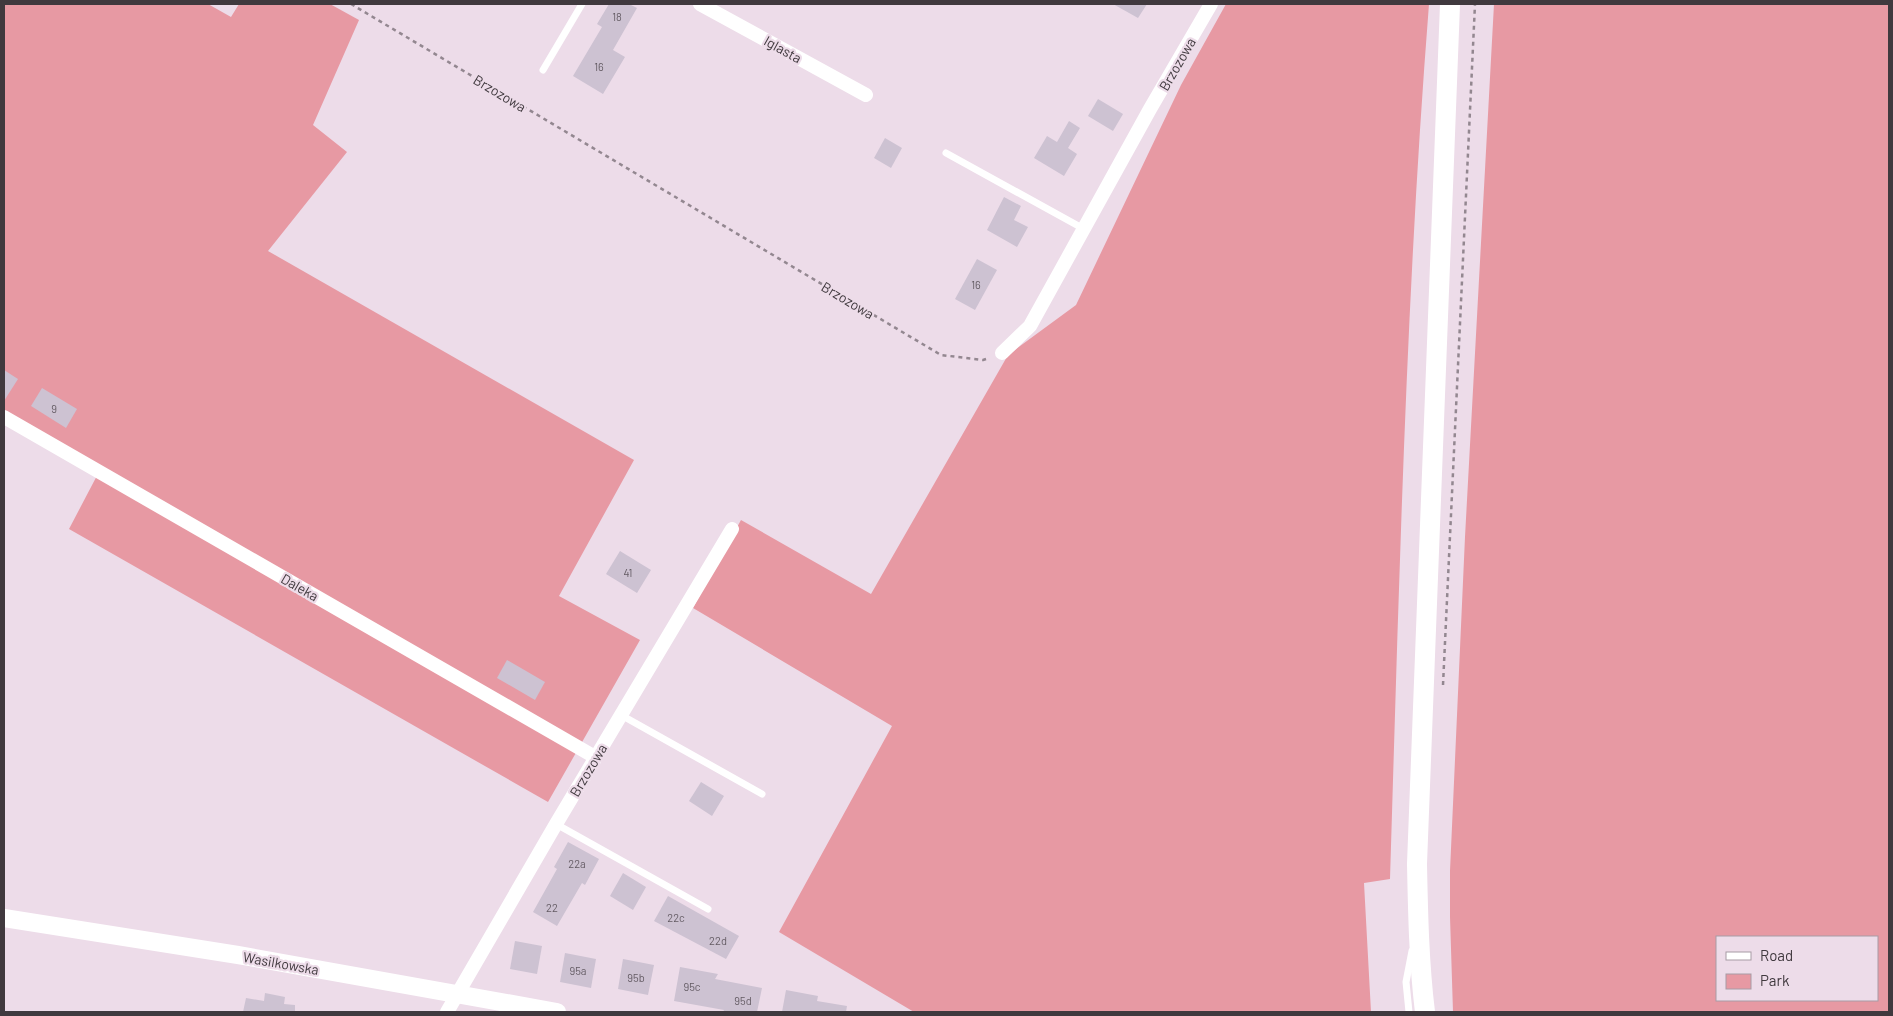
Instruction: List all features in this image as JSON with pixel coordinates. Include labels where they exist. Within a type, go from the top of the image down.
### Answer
[{"type":"main road","points":[[1425,1012],[1421,982],[1417,864],[1450,4]]},
{"type":"street","name":"Iglasta","points":[[700,4],[866,95]]},
{"type":"street","name":"Brzozowa","points":[[1002,353],[1030,326],[1211,4]]},
{"type":"street","name":"Daleka","points":[[4,417],[595,757]]},
{"type":"street","name":"Brzozowa","points":[[447,1012],[595,757],[732,529]]},
{"type":"street","name":"Wasilkowska","points":[[4,918],[238,955],[557,1012]]},
{"type":"lane","points":[[543,70],[582,4]]},
{"type":"lane","points":[[946,153],[1084,229]]},
{"type":"lane","points":[[621,715],[762,794]]},
{"type":"lane","points":[[556,824],[708,909]]},
{"type":"lane","points":[[1409,1012],[1406,982],[1418,924]]},
{"type":"path","name":"Brzozowa","points":[[351,4],[941,355],[984,360],[1002,353]]},
{"type":"path","points":[[1443,685],[1475,4]]},
{"type":"green space","points":[[4,4],[208,4],[231,17],[239,4],[330,4],[359,20],[313,125],[347,152],[268,251],[634,460],[559,596],[640,640],[548,802],[69,529],[101,468],[4,412]]},
{"type":"green space","points":[[1226,4],[1429,4],[1414,222],[1409,332],[1390,879],[1364,883],[1371,1012],[914,1012],[779,932],[892,726],[693,608],[741,520],[871,594],[1008,355],[1076,305],[1181,85]]},
{"type":"green space","points":[[1494,4],[1889,4],[1889,1012],[1453,1012],[1450,871],[1465,537]]},
{"type":"building","points":[[609,4],[629,4],[637,8],[613,50],[625,57],[603,94],[573,76],[602,27],[597,24]]},
{"type":"building","points":[[1113,4],[1147,4],[1138,18]]},
{"type":"building","points":[[1098,99],[1123,114],[1113,131],[1088,116]]},
{"type":"building","points":[[1069,121],[1080,128],[1068,148],[1077,154],[1064,176],[1034,158],[1047,136],[1057,142]]},
{"type":"building","points":[[885,138],[902,148],[891,168],[874,158]]},
{"type":"building","points":[[1004,197],[1021,206],[1014,220],[1028,227],[1017,247],[987,230]]},
{"type":"building","points":[[977,259],[997,270],[975,310],[955,299]]},
{"type":"building","points":[[4,370],[18,379],[4,401]]},
{"type":"building","points":[[42,388],[77,409],[66,428],[31,406]]},
{"type":"building","points":[[620,551],[651,570],[637,593],[606,574]]},
{"type":"building","points":[[507,660],[545,682],[535,700],[497,678]]},
{"type":"building","points":[[701,782],[724,796],[712,816],[689,801]]},
{"type":"building","points":[[568,842],[599,859],[585,885],[582,883],[557,926],[533,912],[557,869],[554,867]]},
{"type":"building","points":[[623,873],[646,887],[633,910],[610,896]]},
{"type":"building","points":[[668,896],[739,936],[726,959],[654,921]]},
{"type":"building","points":[[515,941],[542,946],[537,974],[510,969]]},
{"type":"building","points":[[565,953],[596,959],[591,988],[560,982]]},
{"type":"building","points":[[623,959],[654,965],[648,995],[618,989]]},
{"type":"building","points":[[680,967],[718,974],[715,979],[762,988],[757,1012],[723,1012],[724,1010],[674,1001]]},
{"type":"building","points":[[786,990],[818,996],[817,1001],[847,1006],[846,1012],[782,1012]]},
{"type":"building","points":[[265,993],[285,997],[284,1004],[295,1005],[295,1012],[243,1012],[246,998],[264,1001]]}]
